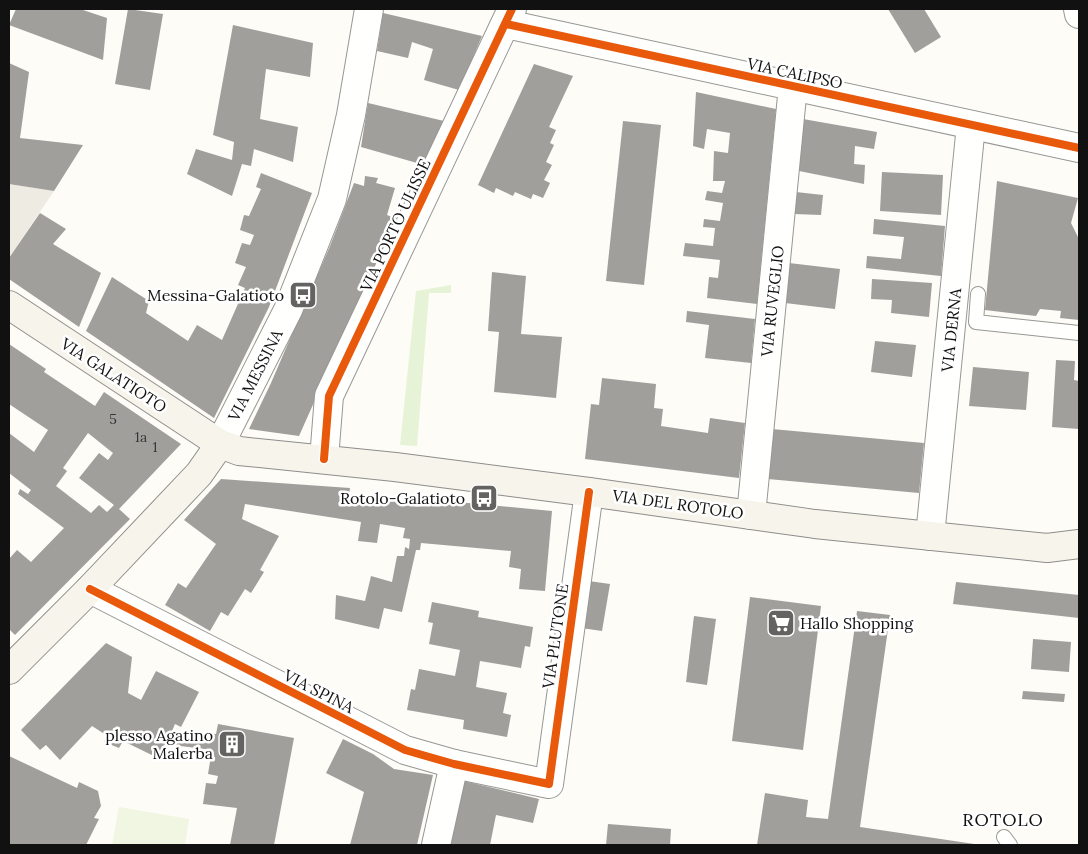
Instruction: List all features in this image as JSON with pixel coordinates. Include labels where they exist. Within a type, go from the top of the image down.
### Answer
[{"type":"main road","name":"VIA GALATIOTO","points":[[9,305],[220,444]]},
{"type":"main road","name":"VIA DEL ROTOLO","points":[[220,444],[239,451],[589,492],[815,524],[1047,548]]},
{"type":"main road","name":"VIA MESSINA","points":[[9,670],[90,589],[199,474],[220,444]]},
{"type":"main road","points":[[1047,548],[1079,544]]},
{"type":"main road","points":[[1047,548],[1079,560]]},
{"type":"street","name":"VIA MESSINA","points":[[220,444],[288,310],[332,200],[351,115],[369,9]]},
{"type":"street","points":[[1078,9],[1079,14]]},
{"type":"street","name":"VIA CALIPSO","points":[[509,16],[793,86],[1079,148]]},
{"type":"street","name":"VIA PORTO ULISSE","points":[[324,460],[329,396],[509,16]]},
{"type":"street","name":"VIA RUVEGLIO","points":[[751,515],[793,86]]},
{"type":"street","name":"VIA DERNA","points":[[930,536],[971,125]]},
{"type":"street","name":"VIA PLUTONE","points":[[549,784],[589,492]]},
{"type":"street","name":"VIA SPINA","points":[[90,589],[405,750],[454,764],[549,784]]},
{"type":"street","points":[[436,845],[454,764]]},
{"type":"lane","points":[[978,294],[976,322],[1079,333]]},
{"type":"green space","points":[[451,285],[451,293],[429,293],[417,446],[400,445],[416,291]]},
{"type":"green space","points":[[119,807],[189,819],[185,845],[112,845]]},
{"type":"shaded area","points":[[9,184],[54,191],[9,258]]},
{"type":"building","points":[[16,9],[80,9],[107,18],[103,60],[9,25]]},
{"type":"building","points":[[128,9],[163,14],[150,90],[115,84]]},
{"type":"building","points":[[888,9],[924,9],[941,37],[915,53]]},
{"type":"building","points":[[383,13],[482,36],[459,90],[424,80],[433,49],[412,42],[408,58],[377,51]]},
{"type":"building","points":[[233,25],[313,43],[310,77],[266,69],[260,119],[298,127],[293,162],[254,149],[251,166],[242,164],[232,196],[187,174],[196,149],[232,160],[234,142],[213,135]]},
{"type":"building","points":[[9,63],[29,72],[20,138],[83,145],[54,191],[9,184]]},
{"type":"building","points":[[534,64],[573,76],[549,127],[556,130],[550,143],[554,145],[546,162],[552,165],[544,180],[550,183],[543,198],[533,194],[531,199],[515,192],[513,196],[496,188],[494,193],[478,185]]},
{"type":"building","points":[[696,92],[776,109],[757,304],[707,298],[709,277],[718,278],[720,260],[683,256],[685,243],[713,246],[715,228],[703,227],[704,219],[720,221],[723,203],[705,200],[707,191],[722,193],[725,181],[713,181],[714,151],[728,153],[730,133],[707,129],[704,149],[693,146]]},
{"type":"building","points":[[368,103],[444,121],[424,165],[361,147]]},
{"type":"building","points":[[803,119],[877,132],[874,149],[855,146],[854,164],[865,165],[864,184],[799,171]]},
{"type":"building","points":[[623,121],[661,125],[644,285],[606,281]]},
{"type":"building","points":[[882,172],[943,175],[941,215],[880,211]]},
{"type":"building","points":[[261,173],[312,193],[269,307],[214,418],[86,331],[112,277],[149,301],[146,313],[188,341],[197,325],[222,340],[245,288],[238,285],[246,267],[235,263],[242,243],[250,245],[254,235],[240,230],[244,215],[249,216],[261,189],[256,187]]},
{"type":"building","points":[[365,176],[378,178],[376,183],[395,188],[387,215],[400,220],[353,315],[299,436],[249,429],[330,246],[354,183],[364,186]]},
{"type":"building","points":[[997,181],[1078,198],[1071,223],[1079,239],[1079,320],[1060,318],[1061,311],[1040,309],[1036,316],[985,310]]},
{"type":"building","points":[[796,192],[823,195],[821,215],[794,214]]},
{"type":"building","points":[[40,213],[66,229],[53,244],[101,273],[79,327],[9,279],[9,258]]},
{"type":"building","points":[[874,219],[945,226],[941,276],[866,268],[867,256],[901,259],[904,237],[873,234]]},
{"type":"building","points":[[789,263],[840,269],[835,309],[785,303]]},
{"type":"building","points":[[492,272],[526,276],[521,334],[562,337],[556,398],[494,392],[499,332],[488,331]]},
{"type":"building","points":[[872,279],[932,283],[929,317],[891,313],[892,300],[871,299]]},
{"type":"building","points":[[687,311],[755,319],[751,363],[705,358],[709,325],[686,322]]},
{"type":"building","points":[[875,341],[916,345],[912,377],[871,372]]},
{"type":"building","points":[[9,344],[46,369],[44,372],[95,406],[104,392],[181,444],[119,509],[130,519],[15,635],[9,629],[9,559],[17,550],[31,562],[64,528],[18,494],[20,489],[28,494],[31,490],[9,473],[9,433],[34,452],[48,430],[9,404]],"holes":[[[88,433],[113,453],[108,460],[99,453],[79,478],[114,505],[107,512],[99,505],[91,513],[56,486],[67,471],[63,468]]]},
{"type":"building","points":[[1056,360],[1075,361],[1074,380],[1079,381],[1079,429],[1052,427]]},
{"type":"building","points":[[973,367],[1029,372],[1026,410],[969,406]]},
{"type":"building","points":[[602,378],[656,384],[654,408],[663,409],[661,426],[708,433],[710,418],[745,423],[739,478],[585,459],[591,404],[599,405]]},
{"type":"building","points":[[772,429],[924,443],[919,493],[768,479]]},
{"type":"building","points":[[221,479],[350,488],[349,495],[426,505],[426,499],[552,511],[545,591],[519,589],[521,569],[509,567],[511,551],[421,543],[420,550],[416,550],[402,612],[384,608],[379,629],[335,619],[336,595],[365,601],[371,576],[392,582],[397,556],[404,556],[405,547],[409,549],[410,539],[403,538],[405,528],[380,524],[377,543],[358,541],[361,522],[245,504],[242,519],[279,536],[260,570],[264,572],[251,593],[245,589],[228,616],[221,612],[210,631],[165,605],[178,583],[186,588],[216,544],[184,520]]},
{"type":"building","points":[[589,581],[610,584],[602,631],[581,628]]},
{"type":"building","points":[[956,582],[1079,595],[1079,618],[953,604]]},
{"type":"building","points":[[750,597],[821,606],[803,750],[732,741]]},
{"type":"building","points":[[432,602],[479,611],[478,617],[533,627],[530,647],[525,646],[521,668],[480,661],[476,687],[507,693],[503,713],[511,715],[507,737],[463,729],[464,720],[407,710],[411,689],[415,690],[419,669],[455,676],[460,650],[429,644],[433,623],[428,622]]},
{"type":"building","points":[[857,611],[890,615],[860,827],[981,845],[757,845],[765,793],[808,800],[806,817],[828,819]]},
{"type":"building","points":[[694,616],[716,619],[707,685],[686,682]]},
{"type":"building","points":[[1033,639],[1071,642],[1069,672],[1031,669]]},
{"type":"building","name":"plesso Agatino Malerba","points":[[106,643],[132,657],[128,693],[141,700],[156,671],[199,692],[181,727],[175,724],[172,731],[216,734],[218,724],[294,738],[274,845],[230,845],[237,808],[203,804],[206,783],[216,784],[218,776],[208,774],[212,750],[165,744],[158,758],[123,741],[119,748],[104,742],[106,735],[92,726],[60,760],[46,745],[40,750],[21,730]]},
{"type":"building","points":[[1023,691],[1065,694],[1064,702],[1022,699]]},
{"type":"building","points":[[343,739],[373,754],[394,769],[433,775],[417,845],[350,845],[364,792],[326,773]]},
{"type":"building","points":[[9,756],[77,788],[79,782],[98,791],[101,806],[94,818],[99,819],[86,845],[9,845]]},
{"type":"building","points":[[464,781],[539,799],[533,823],[496,815],[490,845],[450,845]]},
{"type":"building","points":[[608,824],[671,829],[670,845],[606,845]]},
{"type":"cycle path","points":[[324,459],[329,396],[512,9]]},
{"type":"cycle path","points":[[506,24],[1079,148]]},
{"type":"cycle path","points":[[90,589],[405,750],[454,764],[549,784],[589,492]]},
{"type":"place","name":"Messina-Galatioto","points":[[303,295]]},
{"type":"place","name":"Rotolo-Galatioto","points":[[484,498]]},
{"type":"place","name":"Hallo Shopping","points":[[781,623]]},
{"type":"place","name":"plesso Agatino Malerba","points":[[232,744]]},
{"type":"district","name":"ROTOLO","points":[[1003,820]]}]
